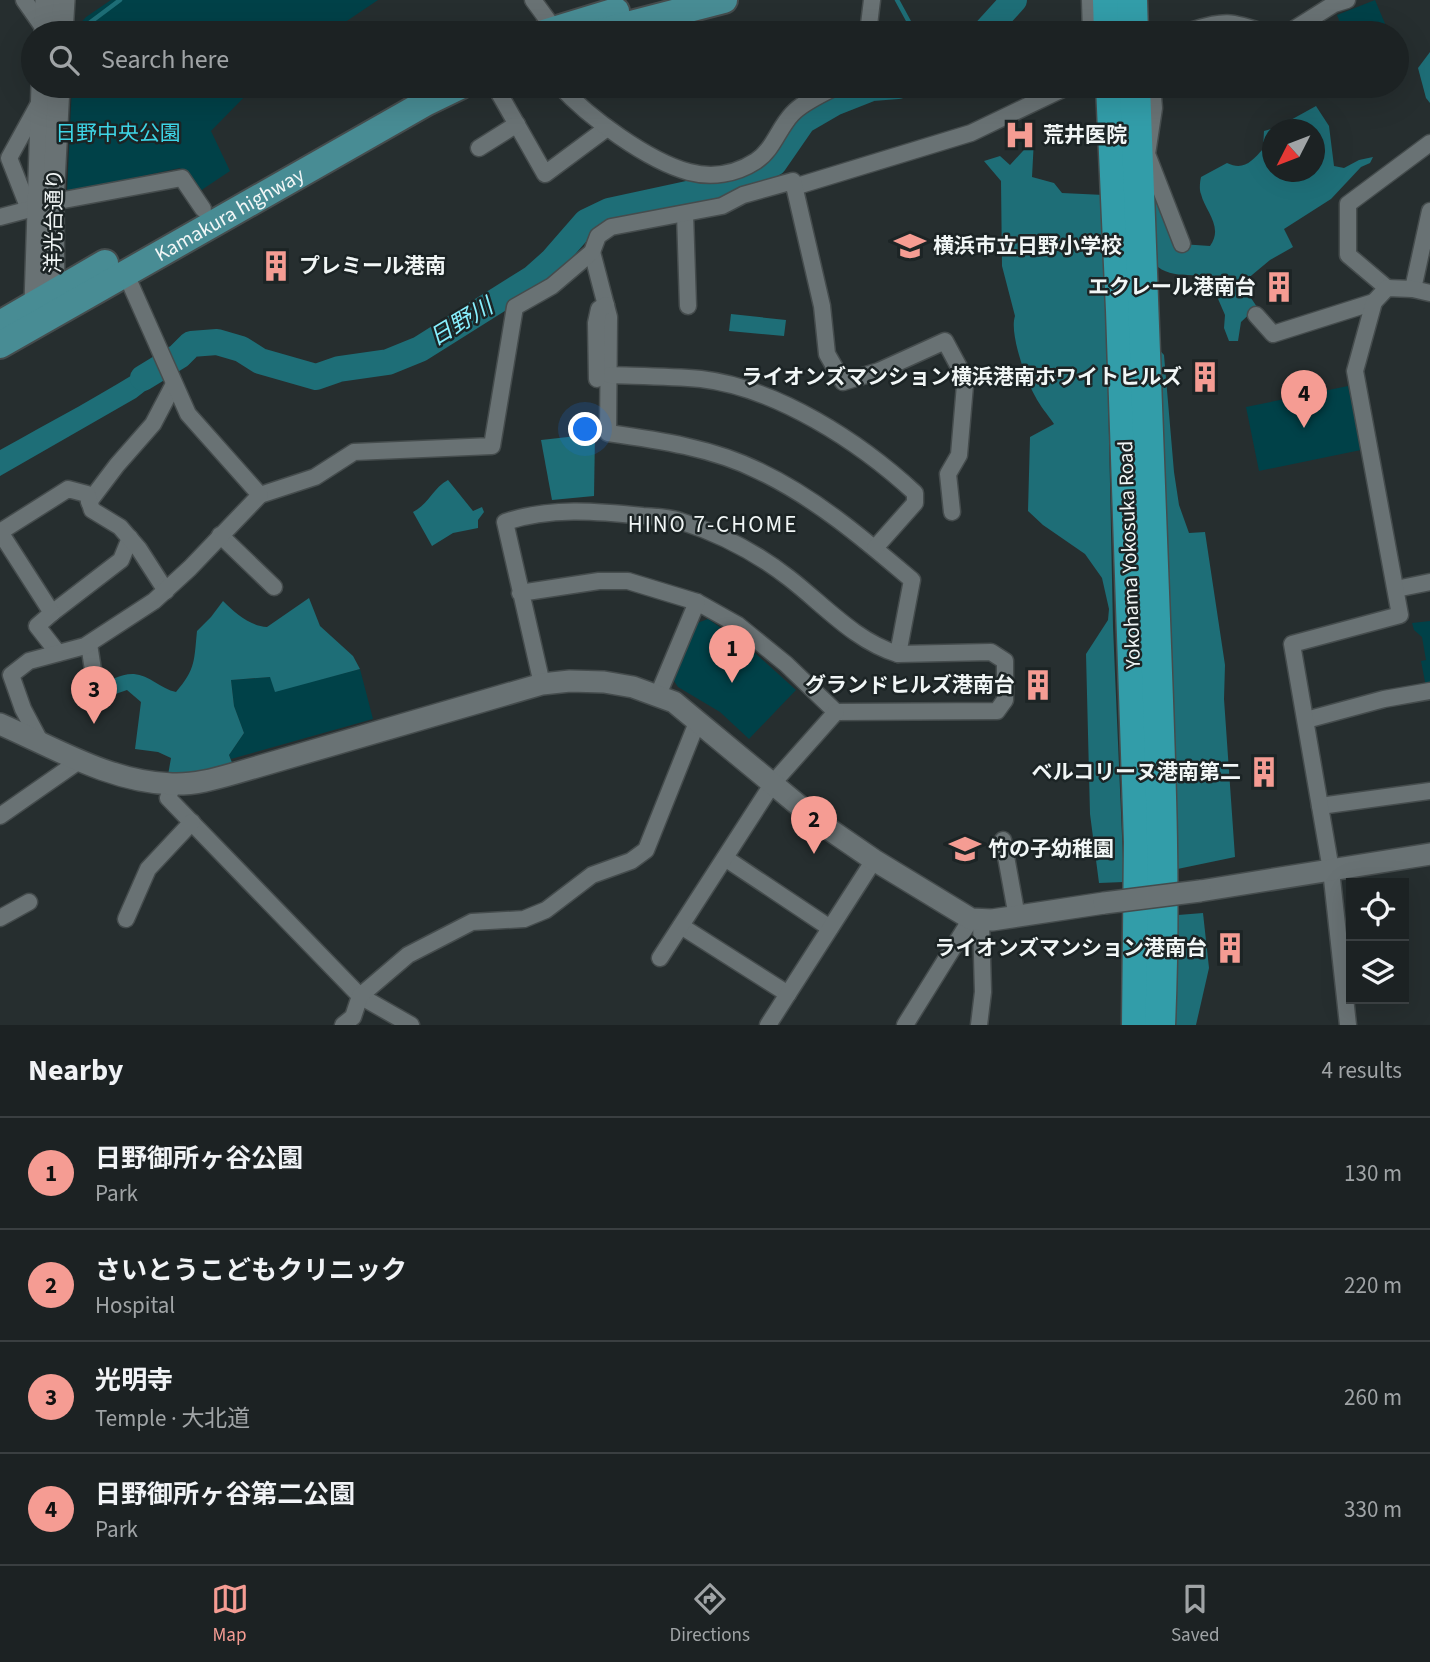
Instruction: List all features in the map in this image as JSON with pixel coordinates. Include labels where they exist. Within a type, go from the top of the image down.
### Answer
[{"type":"highway","points":[[1108,0],[1109,21]]},
{"type":"highway","points":[[1132,0],[1133,21]]},
{"type":"highway","name":"Yokohama Yokosuka Road","points":[[1112,98],[1134,315],[1163,872],[1160,1025]]},
{"type":"highway","name":"Yokohama Yokosuka Road","points":[[1135,98],[1134,315],[1139,842],[1137,1025]]},
{"type":"main road","points":[[580,21],[656,0]]},
{"type":"main road","points":[[645,21],[724,0]]},
{"type":"main road","name":"Kamakura highway","points":[[0,345],[48,303],[203,209],[401,98]]},
{"type":"main road","name":"Kamakura highway","points":[[0,324],[125,272],[435,98]]},
{"type":"street","points":[[24,0],[42,21]]},
{"type":"street","points":[[46,0],[49,21]]},
{"type":"street","points":[[55,21],[64,0]]},
{"type":"street","points":[[533,0],[544,21]]},
{"type":"street","points":[[869,21],[872,0]]},
{"type":"street","points":[[1090,0],[1091,21]]},
{"type":"street","points":[[1307,21],[1334,4],[1347,0]]},
{"type":"street","points":[[40,206],[9,158],[43,98]]},
{"type":"street","name":"洋光台通り","points":[[47,98],[40,206],[48,303]]},
{"type":"street","points":[[502,98],[517,124],[540,178],[607,128]]},
{"type":"street","points":[[571,98],[583,111],[607,128],[659,159],[688,172],[707,175],[730,173],[757,160],[773,145],[793,113],[817,98]]},
{"type":"street","points":[[794,187],[971,133],[1044,98]]},
{"type":"street","points":[[1153,98],[1147,154],[1182,244]]},
{"type":"street","points":[[479,148],[517,124]]},
{"type":"street","points":[[1430,143],[1348,204],[1348,255],[1387,288],[1430,293]]},
{"type":"street","points":[[730,173],[743,195]]},
{"type":"street","points":[[0,217],[40,206],[182,178],[203,209]]},
{"type":"street","points":[[41,743],[5,673],[29,661],[89,644],[154,601],[260,495],[315,477],[354,452],[492,446],[515,307],[552,286],[592,252],[598,236],[611,227],[722,206],[743,195],[793,181],[822,306],[827,354],[843,382],[879,371],[945,341],[960,369],[965,384],[960,454],[948,474],[952,512]]},
{"type":"street","points":[[1413,289],[1430,211]]},
{"type":"street","points":[[684,214],[688,306]]},
{"type":"street","points":[[592,252],[609,317],[603,377],[608,433],[656,440],[697,450],[758,470],[797,492],[875,548],[912,580],[898,654]]},
{"type":"street","points":[[125,272],[187,414],[260,495]]},
{"type":"street","points":[[1348,1025],[1331,870],[1292,644],[1400,615],[1355,371],[1374,302],[1387,288]]},
{"type":"street","points":[[1256,315],[1273,334],[1374,302]]},
{"type":"street","points":[[603,377],[702,379],[740,388],[818,421],[861,449],[915,493],[915,503],[875,548]]},
{"type":"street","points":[[89,502],[153,424],[172,379]]},
{"type":"street","points":[[52,613],[0,532],[68,489],[87,494],[92,510],[120,527],[166,591]]},
{"type":"street","points":[[520,593],[599,580],[628,581],[697,602],[738,625],[786,664],[836,712],[996,711],[1005,700],[1005,661],[991,652],[898,654],[886,650],[859,636],[786,576],[727,539],[677,520],[607,512],[559,511],[505,522],[520,593],[542,684]]},
{"type":"street","points":[[220,535],[274,587]]},
{"type":"street","points":[[58,653],[37,626],[121,559],[130,538]]},
{"type":"street","points":[[1396,589],[1430,582]]},
{"type":"street","points":[[658,695],[697,602]]},
{"type":"street","points":[[89,644],[95,683]]},
{"type":"street","points":[[0,724],[79,761],[142,780],[173,784],[198,782],[236,773],[542,684],[604,682],[633,687],[674,702],[820,823],[874,860],[976,920],[1200,891],[1430,854]]},
{"type":"street","points":[[1306,720],[1384,699],[1430,691]]},
{"type":"street","points":[[660,958],[773,783],[836,712]]},
{"type":"street","points":[[343,1025],[353,1017],[360,996],[408,955],[472,922],[524,919],[546,910],[592,875],[631,861],[646,850],[698,720]]},
{"type":"street","points":[[1,814],[79,761]]},
{"type":"street","points":[[173,784],[169,799],[360,996],[411,1025]]},
{"type":"street","points":[[1320,807],[1430,791]]},
{"type":"street","points":[[126,919],[148,869],[192,822]]},
{"type":"street","points":[[1003,840],[1017,916]]},
{"type":"street","points":[[725,858],[830,928]]},
{"type":"street","points":[[768,1025],[874,860]]},
{"type":"street","points":[[0,918],[29,902]]},
{"type":"street","points":[[905,1025],[976,920]]},
{"type":"street","points":[[976,920],[983,992],[979,1025]]},
{"type":"street","points":[[681,926],[788,994]]},
{"type":"green space","points":[[111,0],[378,0],[347,21],[82,21]]},
{"type":"green space","points":[[1375,0],[1384,21],[1339,21],[1337,15]]},
{"type":"green space","name":"日野中央公園","points":[[71,98],[243,98],[211,131],[230,171],[197,193],[180,168],[67,192]]},
{"type":"green space","points":[[1348,386],[1361,450],[1259,471],[1246,407]]},
{"type":"green space","points":[[708,619],[745,644],[796,690],[749,739],[720,712],[678,687],[672,678],[697,623]]},
{"type":"green space","points":[[1430,621],[1430,686],[1426,687],[1421,661],[1426,660],[1422,637],[1414,630],[1412,623]]},
{"type":"green space","points":[[360,669],[373,719],[231,759],[229,755],[244,733],[234,706],[231,680],[271,677],[275,691]]},
{"type":"shaded area","points":[[1430,52],[1430,103],[1426,98],[1418,68]]},
{"type":"shaded area","points":[[1316,106],[1324,119],[1292,119]]},
{"type":"shaded area","points":[[1325,120],[1329,126],[1334,166],[1344,168],[1359,160],[1373,157],[1370,163],[1361,167],[1331,199],[1284,229],[1293,247],[1270,260],[1246,280],[1245,289],[1257,307],[1241,322],[1238,341],[1229,341],[1224,328],[1225,315],[1209,278],[1206,275],[1175,274],[1158,267],[1152,175],[1181,244],[1210,246],[1215,232],[1200,192],[1201,177],[1227,163],[1243,165],[1262,150],[1262,182],[1325,182]]},
{"type":"shaded area","points":[[1034,139],[1032,177],[1054,183],[1062,193],[1104,195],[1113,627],[1124,882],[1099,883],[1090,814],[1086,654],[1108,620],[1109,609],[1102,578],[1085,554],[1043,525],[1028,511],[1030,437],[1054,424],[1035,396],[1019,356],[1014,333],[1015,316],[1002,266],[1001,181],[984,161],[1000,156],[1010,165]]},
{"type":"shaded area","points":[[731,314],[786,320],[784,336],[729,331]]},
{"type":"shaded area","points":[[1153,343],[1164,355],[1179,505],[1189,533],[1205,532],[1225,665],[1224,699],[1235,857],[1163,872]]},
{"type":"shaded area","points":[[155,361],[163,377],[136,398],[0,476],[0,450]]},
{"type":"shaded area","points":[[595,434],[594,496],[552,500],[541,440]]},
{"type":"shaded area","points":[[448,480],[473,511],[482,507],[484,512],[478,520],[478,528],[453,533],[432,546],[413,512]]},
{"type":"shaded area","points":[[309,598],[320,626],[353,656],[360,669],[275,692],[270,677],[231,680],[234,706],[244,733],[229,755],[233,765],[215,771],[168,775],[171,758],[158,752],[135,749],[141,702],[127,690],[98,700],[96,685],[130,674],[145,677],[176,692],[191,670],[197,631],[223,601],[249,621],[267,627]]},
{"type":"shaded area","points":[[1203,913],[1209,968],[1196,1025],[1171,1025],[1178,915]]},
{"type":"waterway","points":[[92,21],[120,0]]},
{"type":"waterway","points":[[897,0],[908,21]]},
{"type":"waterway","name":"日野川","points":[[995,21],[1014,0]]},
{"type":"waterway","name":"日野川","points":[[143,378],[179,356],[191,344],[217,342],[241,349],[260,361],[316,377],[339,369],[388,362],[420,349],[533,278],[552,261],[586,222],[609,211],[720,187],[748,178],[774,163],[803,121],[847,98]]},
{"type":"place","name":"荒井医院","points":[[1020,135]]},
{"type":"place","name":"横浜市立日野小学校","points":[[910,246]]},
{"type":"place","name":"プレミール港南","points":[[276,266]]},
{"type":"place","name":"エクレール港南台","points":[[1279,287]]},
{"type":"place","name":"ライオンズマンション横浜港南ホワイトヒルズ","points":[[1205,377]]},
{"type":"place","name":"日野御所ヶ谷第二公園","points":[[1304,428]]},
{"type":"place","name":"日野御所ヶ谷公園","points":[[732,683]]},
{"type":"place","name":"グランドヒルズ港南台","points":[[1038,685]]},
{"type":"place","name":"光明寺","points":[[94,724]]},
{"type":"place","name":"ベルコリーヌ港南第二","points":[[1264,772]]},
{"type":"place","name":"竹の子幼稚園","points":[[965,849]]},
{"type":"place","name":"さいとうこどもクリニック","points":[[814,854]]},
{"type":"place","name":"ライオンズマンション港南台","points":[[1230,948]]},
{"type":"district","name":"HINO 7-CHOME","points":[[713,524]]}]
